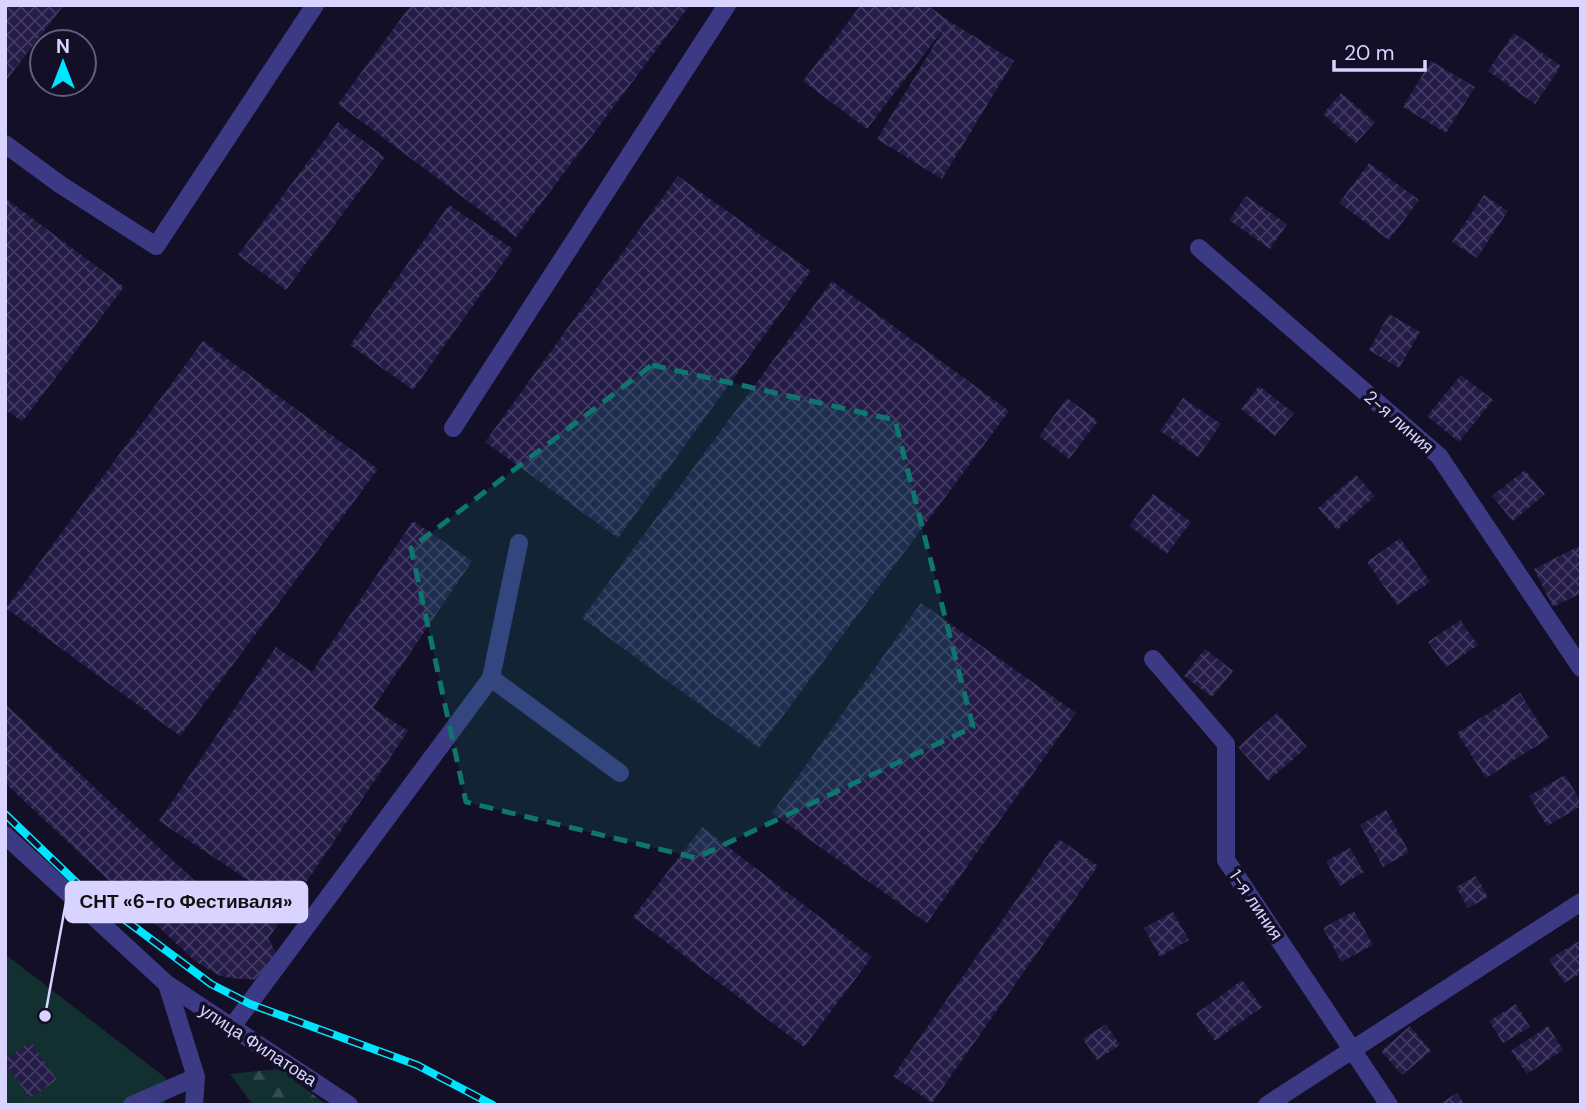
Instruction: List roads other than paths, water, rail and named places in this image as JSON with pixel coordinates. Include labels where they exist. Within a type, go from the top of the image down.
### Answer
[{"type":"street","points":[[5,144],[61,185],[156,246],[315,5]]},
{"type":"street","points":[[453,428],[727,5]]},
{"type":"street","name":"2-я линия","points":[[1199,248],[1439,456],[1581,668]]},
{"type":"street","points":[[232,1028],[491,678],[519,543]]},
{"type":"street","name":"1-я линия","points":[[1153,659],[1226,744],[1226,860],[1389,1105]]},
{"type":"street","points":[[491,678],[620,773]]},
{"type":"street","name":"улица Филатова","points":[[5,835],[167,985],[349,1105]]},
{"type":"street","points":[[1267,1105],[1581,902]]},
{"type":"street","points":[[167,985],[196,1077],[194,1105]]},
{"type":"street","points":[[132,1105],[196,1077]]},
{"type":"railway","points":[[5,814],[81,887],[211,984],[250,1004],[417,1065],[493,1105]]},
{"type":"place","name":"СНТ «6-го Фестиваля»","points":[[45,1016]]}]
